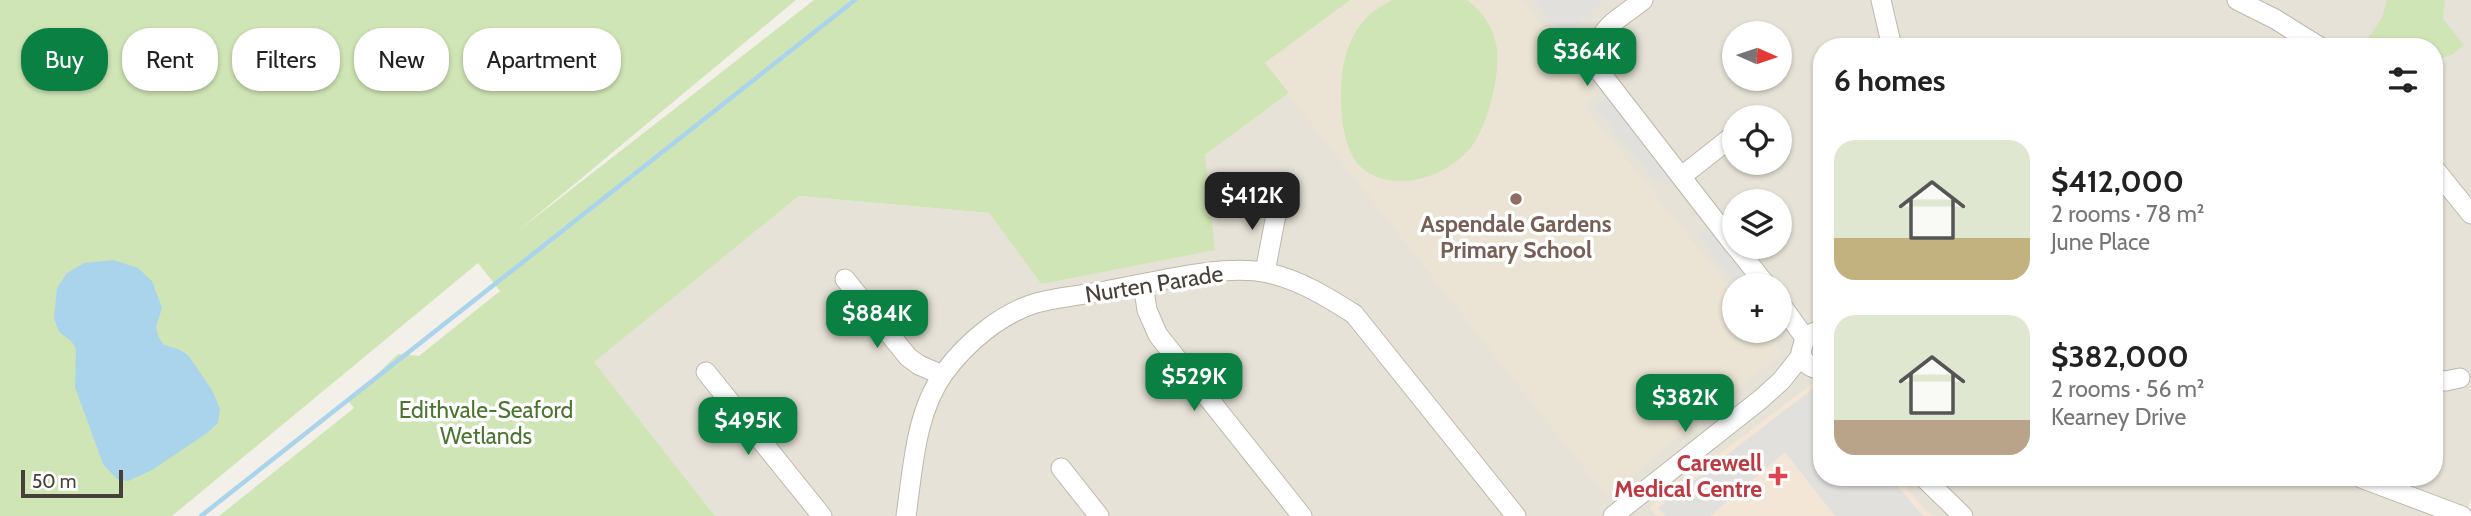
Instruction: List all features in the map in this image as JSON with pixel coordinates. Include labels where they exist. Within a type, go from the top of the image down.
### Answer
[{"type":"street","points":[[1643,0],[1603,31],[1596,51],[1600,72],[1722,229]]},
{"type":"street","points":[[1881,0],[1890,38]]},
{"type":"street","points":[[2237,0],[2306,38]]},
{"type":"street","points":[[1682,176],[1722,144]]},
{"type":"street","points":[[2443,179],[2471,214]]},
{"type":"street","points":[[1265,272],[1279,199]]},
{"type":"street","points":[[1745,259],[1756,273]]},
{"type":"street","name":"Nurten Parade","points":[[906,516],[920,427],[943,375],[963,351],[988,328],[1035,303],[1222,271],[1265,272],[1290,279],[1322,293],[1354,314],[1516,516]]},
{"type":"street","points":[[845,279],[908,357],[943,375]]},
{"type":"street","points":[[1143,284],[1147,310],[1157,335],[1302,516]]},
{"type":"street","points":[[1614,516],[1782,382],[1812,349],[1792,320]]},
{"type":"street","points":[[706,372],[822,516]]},
{"type":"street","points":[[2443,383],[2460,378]]},
{"type":"street","points":[[1061,468],[1099,516]]},
{"type":"street","points":[[1932,486],[1963,516]]},
{"type":"street","points":[[2404,486],[2462,516]]},
{"type":"shaded area","points":[[1347,0],[2471,0],[2471,498],[2465,516],[715,516],[593,362],[799,196],[989,213],[1041,284],[1205,155],[1289,93]]},
{"type":"shaded area","name":"Aspendale Gardens Primary School","points":[[1347,0],[1523,0],[1596,94],[1584,106],[1722,278],[1722,343],[1774,343],[1782,353],[1606,496],[1264,64]]},
{"type":"shaded area","points":[[1534,0],[1604,0],[1564,38]]},
{"type":"shaded area","points":[[1615,91],[1705,218],[1701,221],[1670,181],[1655,180],[1595,107]]},
{"type":"shaded area","points":[[1716,221],[1722,229],[1722,259],[1746,259],[1757,273],[1728,273],[1698,235]]},
{"type":"shaded area","points":[[1813,383],[1813,486],[1905,486],[1933,516],[1657,516],[1649,507]]},
{"type":"shaded area","points":[[1813,389],[1813,486],[1898,486],[1923,516],[1835,516],[1785,452],[1710,516],[1665,516],[1658,508]]},
{"type":"green space","name":"Edithvale-Seaford Wetlands","points":[[0,0],[796,0],[518,231],[814,0],[1350,0],[1265,63],[1289,93],[1205,155],[1215,250],[1041,284],[989,213],[799,196],[594,362],[715,516],[219,516],[354,408],[349,402],[398,354],[419,356],[500,291],[478,263],[172,516],[0,516]]},
{"type":"green space","points":[[1392,0],[1467,0],[1487,21],[1497,49],[1497,72],[1492,99],[1472,146],[1462,157],[1435,174],[1405,181],[1375,176],[1362,168],[1347,143],[1341,111],[1342,71],[1351,41],[1370,14]]},
{"type":"green space","points":[[2387,0],[2445,0],[2443,19],[2464,45],[2452,55],[2443,57],[2443,38],[2368,38],[2382,18]]},
{"type":"water","points":[[113,260],[138,268],[152,281],[162,308],[156,327],[159,338],[164,345],[188,355],[212,390],[220,409],[218,423],[207,433],[152,470],[128,481],[117,479],[103,464],[75,387],[76,349],[72,342],[59,332],[54,318],[57,288],[67,273],[84,263]]},
{"type":"waterway","points":[[201,516],[855,0]]},
{"type":"place","name":"Aspendale Gardens Primary School","points":[[1516,199]]},
{"type":"place","name":"Carewell Medical Centre","points":[[1778,476]]}]
